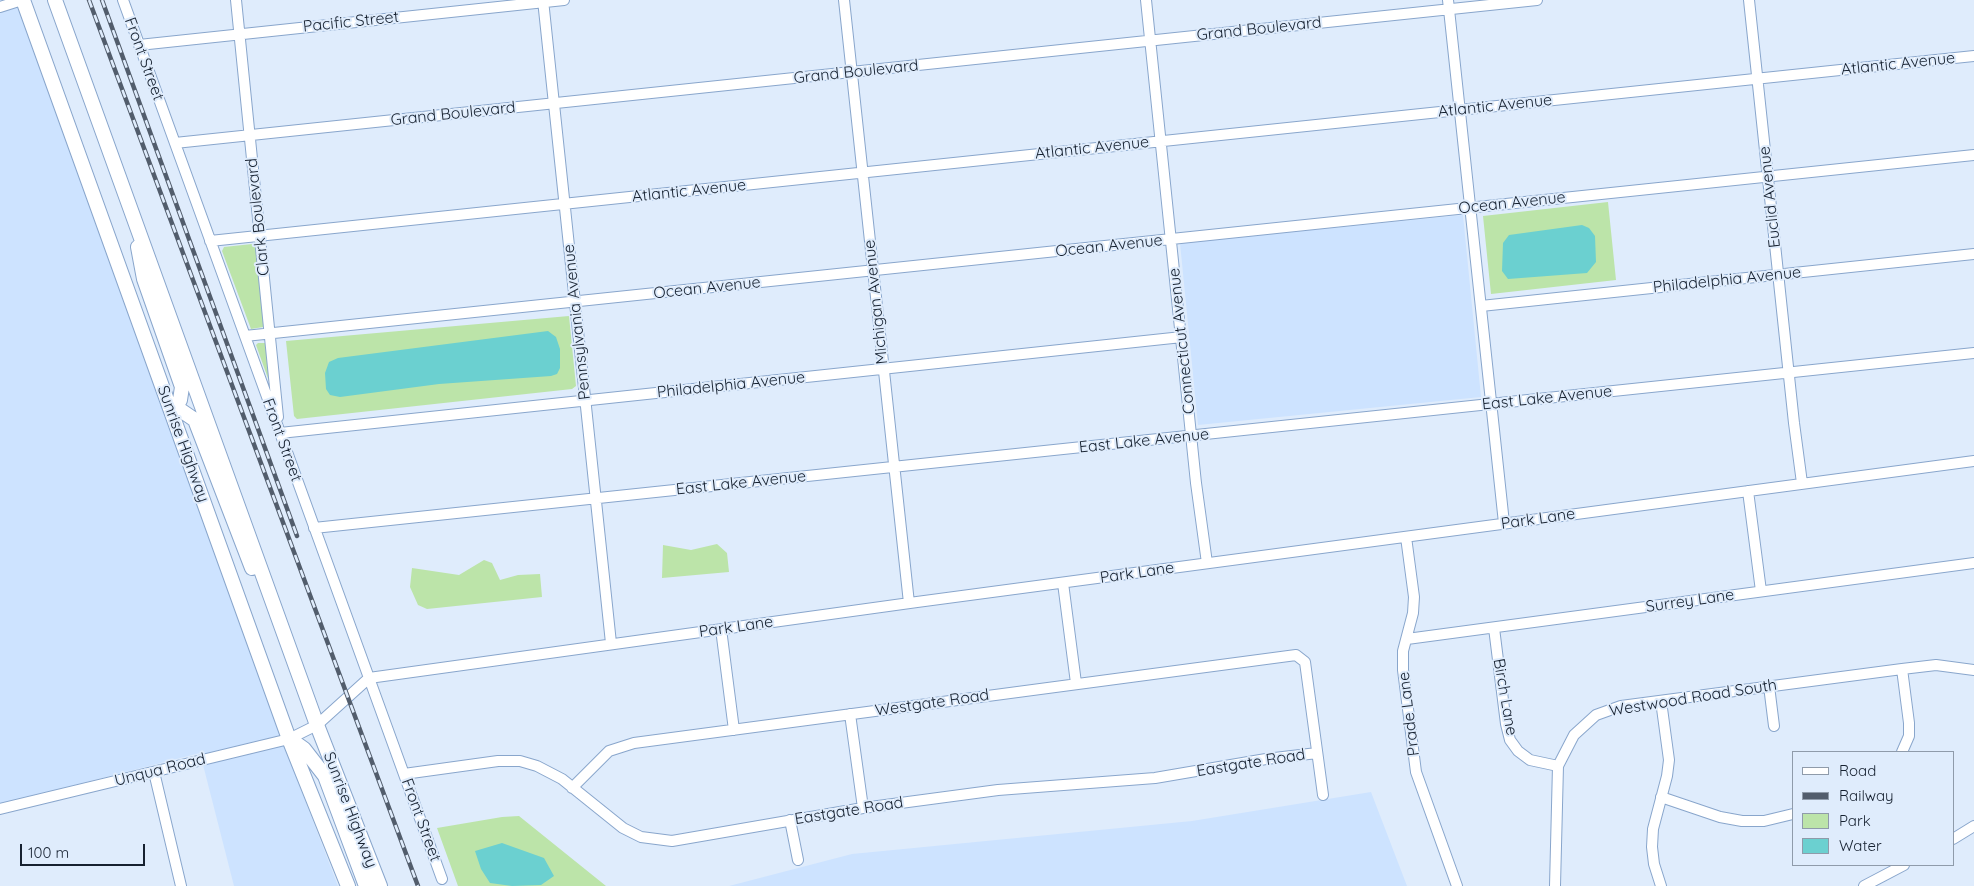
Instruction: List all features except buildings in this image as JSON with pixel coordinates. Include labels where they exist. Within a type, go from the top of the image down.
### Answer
[{"type":"highway","name":"Sunrise Highway","points":[[22,0],[173,407],[289,739],[348,883]]},
{"type":"highway","name":"Sunrise Highway","points":[[55,0],[273,603],[380,886]]},
{"type":"highway","points":[[130,207],[144,279],[182,387],[180,400],[173,407],[195,420],[248,560],[273,603]]},
{"type":"highway","points":[[289,739],[304,749],[325,776],[366,886]]},
{"type":"street","points":[[0,7],[22,0]]},
{"type":"street","name":"Front Street","points":[[123,0],[442,879]]},
{"type":"street","name":"Clark Boulevard","points":[[236,0],[280,433]]},
{"type":"street","name":"Pacific Street","points":[[139,45],[564,0]]},
{"type":"street","name":"Michigan Avenue","points":[[844,0],[909,604]]},
{"type":"street","name":"Connecticut Avenue","points":[[1146,0],[1192,436],[1208,563]]},
{"type":"street","name":"Grand Boulevard","points":[[175,143],[1150,41],[1448,5],[1537,0]]},
{"type":"street","name":"Euclid Avenue","points":[[1749,0],[1788,373],[1802,483]]},
{"type":"street","name":"Pennsylvania Avenue","points":[[543,1],[611,643]]},
{"type":"street","points":[[1448,5],[1504,523]]},
{"type":"street","name":"Atlantic Avenue","points":[[210,241],[1974,56]]},
{"type":"street","name":"Ocean Avenue","points":[[244,336],[270,335],[1974,155]]},
{"type":"street","name":"Philadelphia Avenue","points":[[1481,306],[1974,254]]},
{"type":"street","name":"Philadelphia Avenue","points":[[280,433],[1182,337]]},
{"type":"street","name":"East Lake Avenue","points":[[314,528],[1974,354]]},
{"type":"street","name":"Park Lane","points":[[369,678],[611,643],[1974,461]]},
{"type":"street","points":[[1748,491],[1761,591]]},
{"type":"street","name":"Prade Lane","points":[[1406,537],[1414,597],[1407,639],[1403,651],[1403,670],[1416,772],[1456,886]]},
{"type":"street","name":"Surrey Lane","points":[[1407,639],[1974,562]]},
{"type":"street","points":[[1063,583],[1076,683]]},
{"type":"street","name":"Birch Lane","points":[[1494,628],[1506,724],[1510,740],[1518,751],[1530,760],[1558,766]]},
{"type":"street","points":[[721,629],[734,730]]},
{"type":"street","name":"Westgate Road","points":[[572,788],[599,759],[618,747],[634,743],[1296,655],[1305,662],[1317,753]]},
{"type":"street","name":"Westwood Road South","points":[[1555,886],[1558,766],[1574,735],[1596,715],[1621,706],[1902,669],[1936,665],[1974,670]]},
{"type":"street","points":[[1902,669],[1909,723],[1909,736],[1902,751]]},
{"type":"street","points":[[318,725],[369,678]]},
{"type":"street","points":[[1769,686],[1774,726]]},
{"type":"street","points":[[1661,701],[1669,760],[1667,776],[1653,830],[1652,847],[1654,864],[1661,886]]},
{"type":"street","points":[[850,714],[863,808]]},
{"type":"street","name":"Unqua Road","points":[[0,809],[289,739],[318,725]]},
{"type":"street","points":[[1317,753],[1323,795]]},
{"type":"street","name":"Eastgate Road","points":[[404,774],[498,761],[520,761],[548,770],[623,828],[640,837],[659,841],[689,839],[863,808],[998,790],[1155,778],[1266,759],[1317,753]]},
{"type":"street","points":[[154,772],[181,886]]},
{"type":"street","points":[[1661,797],[1720,817],[1742,821],[1764,821],[1792,814]]},
{"type":"street","points":[[790,820],[798,860]]},
{"type":"street","points":[[1954,838],[1974,826]]},
{"type":"street","points":[[1864,886],[1902,866]]},
{"type":"shaded area","points":[[0,0],[18,0],[280,735],[338,886],[234,886],[200,753],[0,804]]},
{"type":"shaded area","points":[[1463,215],[1481,397],[1198,425],[1180,243]]},
{"type":"shaded area","points":[[1371,792],[1407,886],[729,886],[852,854],[1192,821]]},
{"type":"green space","points":[[1608,202],[1616,280],[1491,294],[1483,216]]},
{"type":"green space","points":[[252,244],[256,246],[264,324],[263,327],[251,329],[222,251],[224,247]]},
{"type":"green space","points":[[569,316],[576,386],[572,389],[297,419],[294,416],[286,341]]},
{"type":"green space","points":[[258,343],[266,343],[270,384],[256,345]]},
{"type":"green space","points":[[717,544],[727,553],[729,572],[662,578],[663,545],[691,550]]},
{"type":"green space","points":[[484,560],[492,563],[500,580],[518,575],[540,574],[542,597],[427,609],[418,605],[410,587],[412,568],[459,575]]},
{"type":"green space","points":[[519,816],[606,886],[458,886],[437,828]]},
{"type":"water","points":[[1582,225],[1589,228],[1595,236],[1596,262],[1587,273],[1508,279],[1502,271],[1503,243],[1509,235]]},
{"type":"water","points":[[548,331],[556,337],[560,349],[560,368],[557,374],[551,376],[439,384],[340,397],[330,395],[326,389],[325,373],[329,362],[338,358]]},
{"type":"water","points":[[502,843],[544,858],[554,876],[541,885],[512,886],[490,883],[481,869],[475,851]]},
{"type":"railway","points":[[89,0],[418,886]]},
{"type":"railway","points":[[102,0],[297,536]]}]
